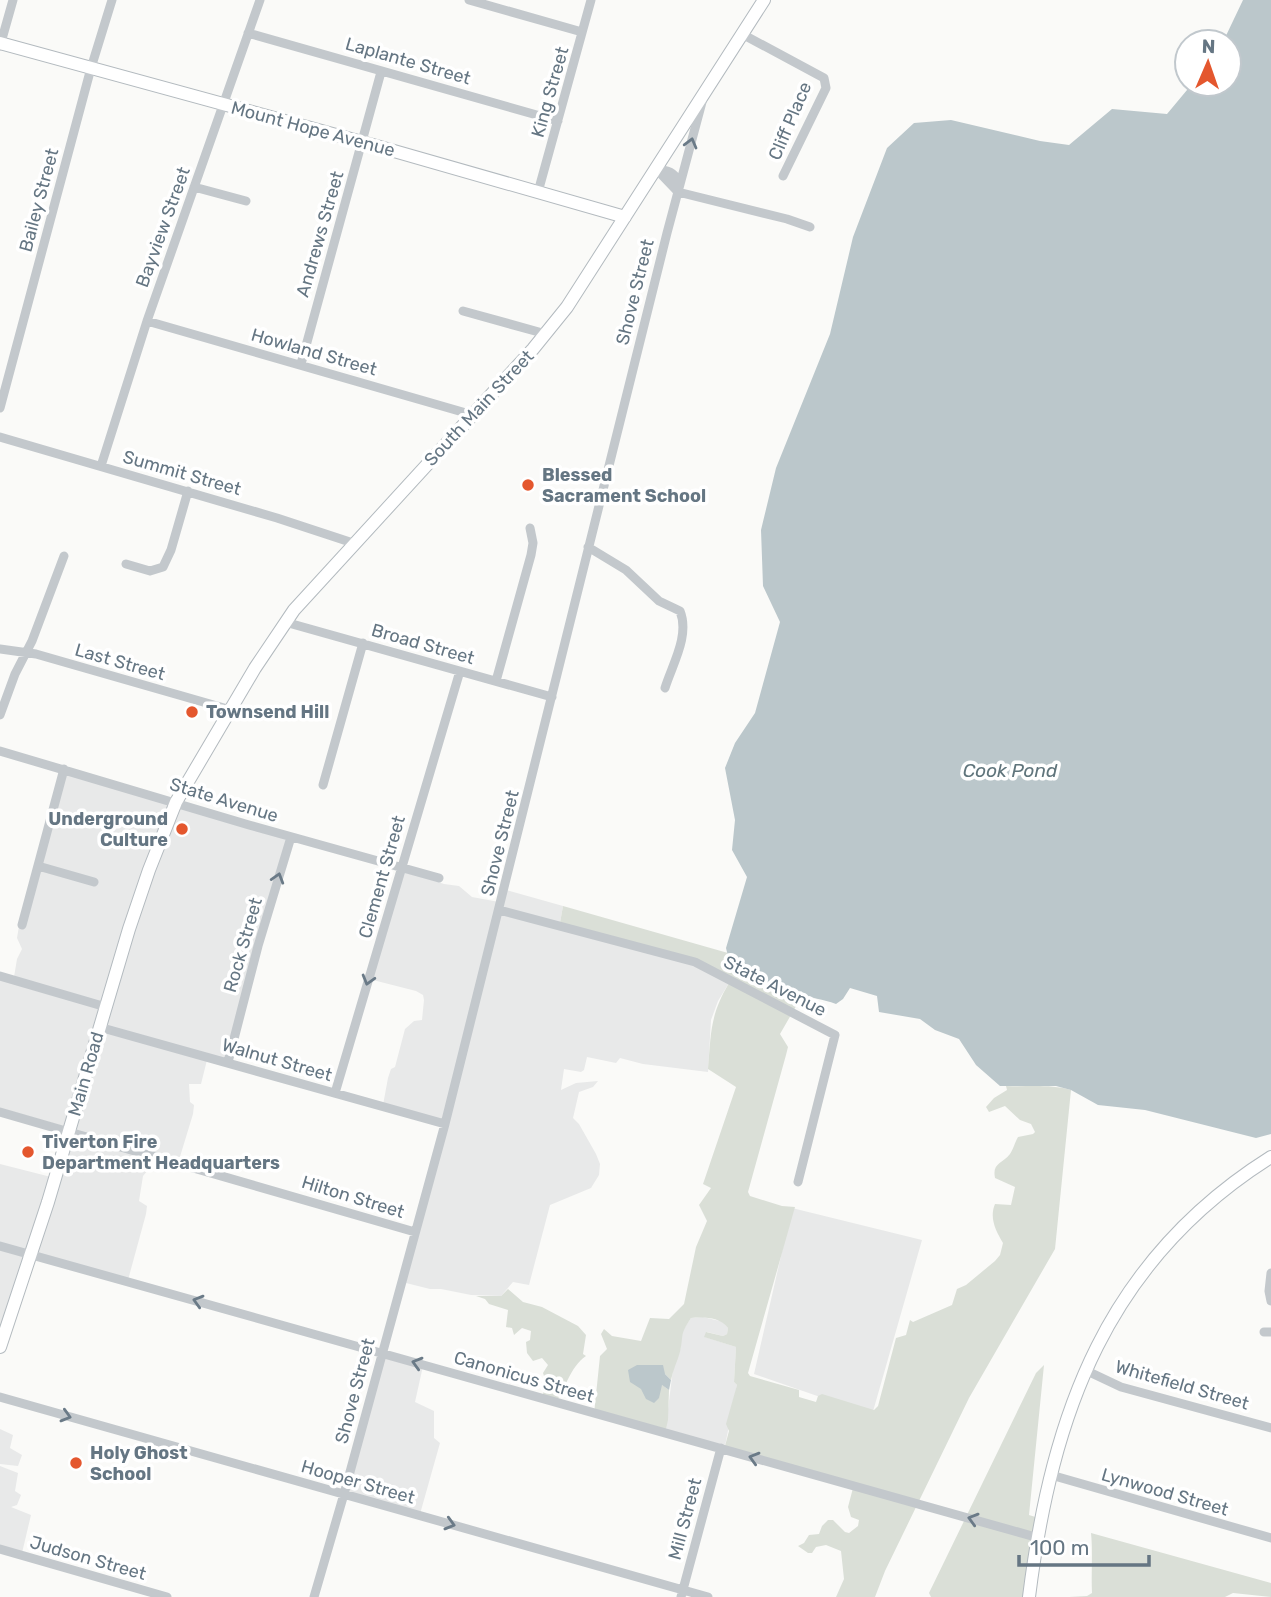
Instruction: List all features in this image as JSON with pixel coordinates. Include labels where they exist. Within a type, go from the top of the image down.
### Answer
[{"type":"main road","name":"South Main Street","points":[[176,802],[285,622],[303,598],[473,415],[545,334],[576,294],[764,0]]},
{"type":"main road","name":"Mount Hope Avenue","points":[[0,45],[362,142],[625,217]]},
{"type":"main road","name":"Main Road","points":[[0,1347],[32,1254],[149,870],[176,802]]},
{"type":"main road","points":[[1029,1597],[1051,1475],[1066,1418],[1085,1370],[1115,1314],[1156,1257],[1210,1202],[1271,1157]]},
{"type":"street","points":[[0,45],[13,0]]},
{"type":"street","name":"Bailey Street","points":[[0,408],[91,68],[112,0]]},
{"type":"street","name":"Bayview Street","points":[[101,466],[147,321],[260,0]]},
{"type":"street","points":[[469,0],[582,32]]},
{"type":"street","name":"King Street","points":[[538,191],[591,0]]},
{"type":"street","name":"Laplante Street","points":[[248,33],[558,121]]},
{"type":"street","name":"Cliff Place","points":[[741,34],[824,78],[825,88],[783,176]]},
{"type":"street","name":"Andrews Street","points":[[301,364],[381,72]]},
{"type":"street","name":"Shove Street","points":[[314,1597],[445,1124],[704,93]]},
{"type":"street","points":[[656,169],[679,188],[810,226]]},
{"type":"street","points":[[194,187],[246,201]]},
{"type":"street","points":[[463,311],[545,334]]},
{"type":"street","name":"Howland Street","points":[[147,321],[473,415]]},
{"type":"street","name":"Summit Street","points":[[0,437],[277,517],[354,543]]},
{"type":"street","points":[[126,564],[150,570],[163,567],[171,550],[188,491]]},
{"type":"street","points":[[496,681],[531,555],[533,543],[530,528]]},
{"type":"street","points":[[589,547],[636,578],[659,601],[680,611],[684,620],[681,640],[665,688]]},
{"type":"street","points":[[0,715],[64,556]]},
{"type":"street","name":"Broad Street","points":[[285,622],[552,697]]},
{"type":"street","points":[[323,785],[363,643]]},
{"type":"street","name":"Last Street","points":[[0,649],[36,654],[231,710]]},
{"type":"street","name":"Clement Street","points":[[335,1093],[460,671]]},
{"type":"street","name":"State Avenue","points":[[0,751],[439,878]]},
{"type":"street","points":[[22,925],[64,769]]},
{"type":"street","name":"Rock Street","points":[[228,1062],[258,946],[291,837]]},
{"type":"street","points":[[38,866],[94,882]]},
{"type":"street","name":"State Avenue","points":[[499,910],[695,962],[835,1035],[797,1182]]},
{"type":"street","points":[[0,976],[106,1007]]},
{"type":"street","name":"Walnut Street","points":[[99,1027],[445,1124]]},
{"type":"street","name":"Hilton Street","points":[[0,1112],[415,1232]]},
{"type":"street","name":"Canonicus Street","points":[[0,1246],[1039,1538]]},
{"type":"street","points":[[1271,1273],[1271,1301]]},
{"type":"street","name":"Whitefield Street","points":[[1085,1370],[1121,1387],[1271,1428]]},
{"type":"street","name":"Hooper Street","points":[[0,1397],[682,1593],[708,1597]]},
{"type":"street","name":"Mill Street","points":[[682,1593],[721,1448]]},
{"type":"street","name":"Lynwood Street","points":[[1051,1475],[1271,1538]]},
{"type":"street","name":"Judson Street","points":[[0,1549],[167,1597]]},
{"type":"shaded area","points":[[65,773],[288,839],[229,1059],[208,1056],[201,1084],[189,1084],[190,1102],[194,1105],[193,1114],[179,1160],[152,1155],[148,1170],[143,1176],[139,1201],[147,1206],[146,1214],[128,1280],[37,1254],[0,1348],[0,1164],[55,1178],[70,1128],[0,1108],[0,975],[14,977],[22,949],[17,938],[19,926]]},
{"type":"shaded area","points":[[401,870],[459,886],[472,897],[499,902],[506,890],[563,906],[560,923],[676,955],[729,983],[711,1020],[708,1072],[643,1064],[620,1058],[616,1063],[587,1057],[581,1072],[564,1069],[561,1090],[576,1083],[598,1081],[593,1087],[579,1092],[573,1118],[596,1154],[600,1164],[599,1175],[591,1188],[550,1205],[529,1285],[513,1282],[501,1296],[471,1295],[402,1282],[444,1128],[383,1105],[388,1078],[391,1069],[395,1067],[405,1029],[414,1021],[422,1020],[424,1000],[423,995],[416,991],[369,979]]},
{"type":"shaded area","points":[[563,906],[728,953],[727,958],[731,964],[767,983],[799,995],[799,1001],[780,1034],[788,1047],[748,1192],[750,1196],[782,1206],[795,1207],[748,1373],[750,1376],[799,1390],[799,1397],[816,1402],[822,1394],[874,1410],[878,1406],[896,1338],[906,1335],[910,1320],[913,1322],[952,1305],[957,1289],[966,1285],[1000,1255],[1003,1243],[994,1224],[993,1209],[995,1204],[1011,1205],[1015,1187],[995,1178],[995,1169],[1010,1154],[1018,1137],[1035,1132],[1031,1124],[1020,1120],[1005,1106],[989,1112],[986,1107],[1007,1090],[1006,1086],[1047,1086],[1071,1090],[1055,1249],[969,1398],[875,1597],[836,1597],[844,1579],[841,1551],[826,1545],[816,1547],[812,1553],[808,1553],[798,1546],[804,1543],[809,1535],[819,1534],[828,1520],[833,1520],[849,1533],[858,1526],[859,1520],[851,1517],[848,1507],[853,1488],[725,1446],[729,1431],[726,1424],[737,1385],[734,1382],[736,1347],[704,1337],[706,1332],[723,1336],[727,1334],[728,1328],[725,1324],[706,1318],[691,1318],[685,1328],[671,1380],[665,1374],[661,1384],[669,1390],[665,1433],[594,1414],[600,1356],[607,1349],[601,1334],[604,1329],[612,1336],[641,1341],[650,1318],[669,1319],[684,1304],[696,1247],[707,1221],[699,1205],[711,1188],[703,1184],[736,1087],[708,1069],[715,1015],[729,983],[695,960],[560,923]]},
{"type":"shaded area","points":[[792,1208],[922,1240],[872,1415],[754,1374]]},
{"type":"shaded area","points":[[508,1289],[523,1302],[542,1307],[578,1326],[586,1335],[583,1354],[586,1356],[572,1372],[555,1403],[542,1398],[546,1382],[543,1373],[548,1365],[542,1358],[533,1361],[527,1353],[526,1342],[530,1340],[531,1331],[522,1328],[514,1335],[512,1328],[506,1327],[508,1310],[489,1304],[485,1299],[476,1296],[501,1296]]},
{"type":"shaded area","points":[[703,1317],[724,1322],[728,1328],[727,1334],[723,1336],[707,1332],[705,1337],[736,1347],[734,1382],[737,1385],[725,1446],[665,1433],[673,1369],[680,1351],[681,1333],[691,1318]]},
{"type":"shaded area","points":[[381,1355],[423,1366],[415,1402],[434,1411],[434,1438],[440,1443],[420,1514],[348,1494]]},
{"type":"shaded area","points":[[1044,1365],[1029,1515],[1042,1519],[1032,1597],[931,1597],[929,1593],[1036,1373]]},
{"type":"shaded area","points":[[0,1429],[13,1435],[10,1448],[22,1455],[18,1466],[0,1464]]},
{"type":"shaded area","points":[[0,1466],[18,1473],[15,1491],[21,1495],[17,1505],[11,1507],[31,1515],[22,1553],[0,1548]]},
{"type":"shaded area","points":[[1091,1533],[1271,1583],[1271,1597],[1233,1593],[1225,1597],[1069,1597],[1092,1593]]},
{"type":"water","name":"Cook Pond","points":[[1243,0],[1271,0],[1271,1134],[1256,1138],[1145,1110],[1098,1105],[1071,1090],[1056,1086],[1000,1086],[976,1065],[959,1039],[935,1030],[920,1019],[879,1012],[877,996],[850,988],[836,1004],[789,991],[730,964],[726,948],[747,877],[732,850],[735,820],[725,768],[735,743],[755,713],[780,622],[763,586],[761,530],[776,468],[830,334],[853,237],[887,148],[914,123],[951,120],[1069,145],[1112,109],[1167,114],[1180,98],[1243,98],[1243,28],[1230,28]]},
{"type":"water","points":[[637,1365],[663,1365],[665,1374],[671,1380],[669,1390],[662,1385],[659,1398],[654,1403],[646,1399],[641,1389],[630,1382],[628,1370]]},
{"type":"place","name":"Blessed Sacrament School","points":[[528,485]]},
{"type":"place","name":"Townsend Hill","points":[[192,712]]},
{"type":"place","name":"Underground Culture","points":[[182,829]]},
{"type":"place","name":"Tiverton Fire Department Headquarters","points":[[28,1152]]},
{"type":"place","name":"Holy Ghost School","points":[[76,1463]]}]
